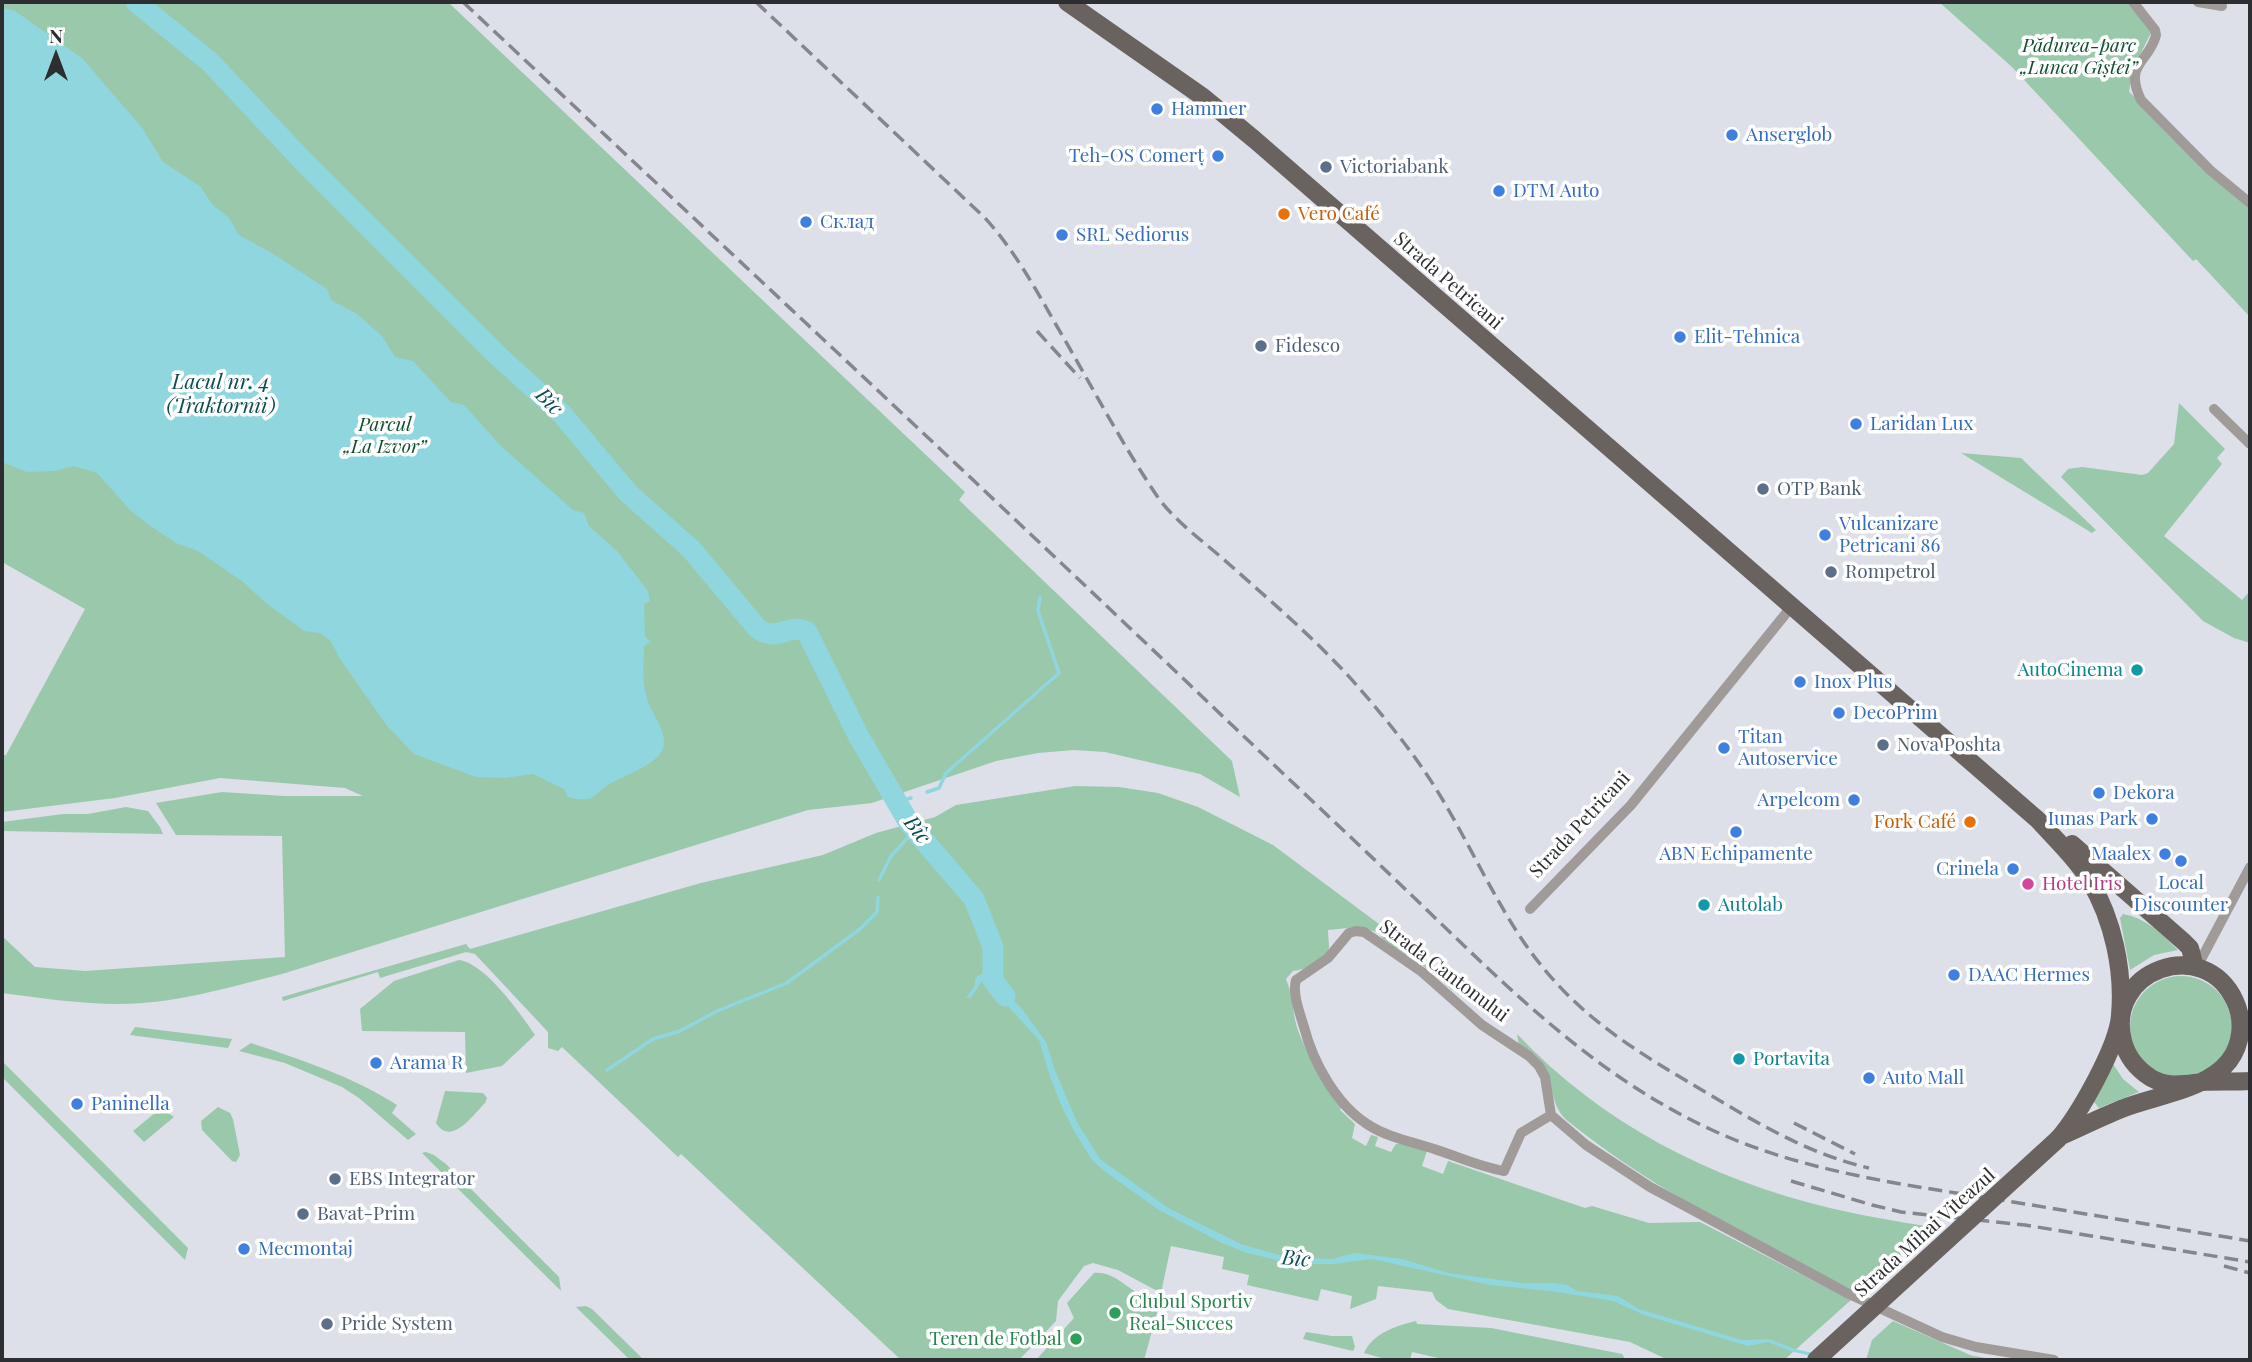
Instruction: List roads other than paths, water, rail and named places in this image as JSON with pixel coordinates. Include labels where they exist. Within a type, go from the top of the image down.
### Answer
[{"type":"main road","name":"Strada Petricani","points":[[1067,2],[1203,97],[1255,140],[2038,820],[2071,843],[2175,933],[2190,948],[2196,967]]},
{"type":"main road","name":"Strada Petricani","points":[[2038,820],[2078,864],[2104,908],[2117,952],[2121,1017]]},
{"type":"main road","points":[[2219,979],[2231,992],[2239,1009],[2241,1027],[2238,1045],[2230,1061],[2217,1074],[2185,1086],[2170,1085],[2142,1072],[2124,1047],[2120,1032],[2121,1017],[2131,991],[2152,972],[2172,966],[2196,967],[2219,979],[2250,998]]},
{"type":"main road","name":"Strada Mihai Viteazul","points":[[2060,1138],[2098,1074],[2121,1017]]},
{"type":"main road","points":[[2200,1082],[2250,1081]]},
{"type":"main road","name":"Strada Mihai Viteazul","points":[[1816,1360],[2060,1138],[2112,1113],[2200,1082]]},
{"type":"street","points":[[2133,2],[2157,35],[2137,70],[2135,86],[2141,100],[2155,117],[2248,198]]},
{"type":"street","points":[[2198,2],[2222,6]]},
{"type":"street","points":[[2214,409],[2250,444]]},
{"type":"street","name":"Strada Petricani","points":[[1530,909],[1631,805],[1792,606]]},
{"type":"street","points":[[2196,967],[2250,867]]},
{"type":"street","name":"Strada Cantonului","points":[[1364,932],[1422,972],[1482,1025],[1530,1056],[1545,1077],[1551,1115],[1521,1133],[1504,1171],[1405,1141],[1368,1125],[1341,1098],[1310,1050],[1294,985],[1296,980],[1328,958],[1349,933],[1364,932]]},
{"type":"street","points":[[1551,1115],[1586,1145],[1650,1187],[1879,1309],[1959,1343],[2054,1360]]},
{"type":"water","name":"Lacul nr. 4 (Traktornîi)","points":[[2,8],[15,11],[83,59],[143,129],[163,162],[200,186],[212,204],[229,218],[239,235],[327,289],[331,300],[357,314],[382,336],[395,357],[413,361],[451,402],[464,405],[501,446],[573,510],[584,513],[589,526],[617,551],[648,591],[650,601],[644,604],[645,637],[651,642],[644,646],[644,683],[646,697],[659,723],[664,744],[652,762],[608,785],[590,798],[578,799],[568,797],[564,789],[533,774],[505,778],[476,777],[414,754],[387,726],[340,659],[330,640],[320,633],[304,631],[243,582],[198,551],[176,543],[146,523],[129,509],[97,473],[74,466],[54,471],[27,472],[2,462]]},
{"type":"water","points":[[983,973],[992,973],[996,982],[1022,1009],[1046,1042],[1077,1122],[1100,1159],[1170,1209],[1241,1244],[1286,1257],[1332,1259],[1354,1253],[1402,1259],[1448,1273],[1523,1283],[1567,1285],[1577,1291],[1618,1296],[1639,1309],[1742,1340],[1769,1339],[1795,1349],[1844,1360],[1828,1360],[1790,1351],[1768,1342],[1748,1346],[1644,1315],[1613,1301],[1490,1285],[1372,1259],[1333,1264],[1294,1264],[1247,1253],[1220,1242],[1159,1210],[1092,1160],[1062,1107],[1039,1040],[991,988],[987,980],[982,981],[971,998],[966,998],[975,985],[975,978]]},
{"type":"waterway","name":"Bîc","points":[[136,2],[210,62],[302,160],[497,355],[562,414],[628,493],[691,549],[757,628],[771,634],[794,629],[807,632],[858,735],[909,823],[974,899],[993,947],[993,980],[1005,996]]},
{"type":"waterway","points":[[927,792],[939,788],[946,773],[1059,673],[1038,611],[1040,597]]},
{"type":"waterway","points":[[897,802],[911,798]]},
{"type":"waterway","points":[[879,880],[891,856],[915,830]]},
{"type":"waterway","points":[[607,1070],[653,1039],[680,1031],[717,1011],[787,983],[860,929],[877,912],[878,897]]},
{"type":"railway","points":[[463,2],[1041,544],[1494,974],[1562,1033],[1633,1086],[1712,1130],[1780,1156],[1815,1166],[1923,1188],[2250,1241]]},
{"type":"railway","points":[[756,2],[995,230],[1031,282],[1157,496],[1182,524],[1313,640],[1383,716],[1435,787],[1523,941],[1564,991],[1586,1012],[1633,1047],[1731,1107],[1807,1147],[1869,1168]]},
{"type":"railway","points":[[1037,331],[1080,378]]},
{"type":"railway","points":[[1794,1123],[1855,1154]]},
{"type":"railway","points":[[1791,1181],[1901,1212],[2025,1225],[2250,1262]]},
{"type":"railway","points":[[2224,1266],[2250,1273]]},
{"type":"place","name":"Hammer","points":[[1157,109]]},
{"type":"place","name":"Anserglob","points":[[1732,135]]},
{"type":"place","name":"Teh-OS Comerț","points":[[1218,156]]},
{"type":"place","name":"Victoriabank","points":[[1326,167]]},
{"type":"place","name":"DTM Auto","points":[[1499,191]]},
{"type":"place","name":"Vero Café","points":[[1284,214]]},
{"type":"place","name":"Склад","points":[[806,222]]},
{"type":"place","name":"SRL Sediorus","points":[[1062,235]]},
{"type":"place","name":"Elit-Tehnica","points":[[1680,337]]},
{"type":"place","name":"Fidesco","points":[[1261,346]]},
{"type":"place","name":"Laridan Lux","points":[[1856,424]]},
{"type":"place","name":"OTP Bank","points":[[1763,489]]},
{"type":"place","name":"Vulcanizare Petricani 86","points":[[1825,535]]},
{"type":"place","name":"Rompetrol","points":[[1831,572]]},
{"type":"place","name":"AutoCinema","points":[[2137,670]]},
{"type":"place","name":"Inox Plus","points":[[1800,682]]},
{"type":"place","name":"DecoPrim","points":[[1839,713]]},
{"type":"place","name":"Nova Poshta","points":[[1883,745]]},
{"type":"place","name":"Titan Autoservice","points":[[1724,748]]},
{"type":"place","name":"Dekora","points":[[2099,793]]},
{"type":"place","name":"Arpelcom","points":[[1854,800]]},
{"type":"place","name":"Iunas Park","points":[[2152,819]]},
{"type":"place","name":"Fork Café","points":[[1970,822]]},
{"type":"place","name":"ABN Echipamente","points":[[1736,832]]},
{"type":"place","name":"Maalex","points":[[2165,854]]},
{"type":"place","name":"Local Discounter","points":[[2181,861]]},
{"type":"place","name":"Crinela","points":[[2013,869]]},
{"type":"place","name":"Hotel Iris","points":[[2028,884]]},
{"type":"place","name":"Autolab","points":[[1704,905]]},
{"type":"place","name":"DAAC Hermes","points":[[1954,975]]},
{"type":"place","name":"Portavita","points":[[1739,1059]]},
{"type":"place","name":"Arama R","points":[[376,1063]]},
{"type":"place","name":"Auto Mall","points":[[1869,1078]]},
{"type":"place","name":"Paninella","points":[[77,1104]]},
{"type":"place","name":"EBS Integrator","points":[[335,1179]]},
{"type":"place","name":"Bavat-Prim","points":[[303,1214]]},
{"type":"place","name":"Mecmontaj","points":[[244,1249]]},
{"type":"place","name":"Clubul Sportiv Real-Succes","points":[[1115,1313]]},
{"type":"place","name":"Pride System","points":[[327,1324]]},
{"type":"place","name":"Teren de Fotbal","points":[[1076,1339]]},
{"type":"park label","name":"Pădurea-parc „Lunca Gîștei”","points":[[2079,57]]},
{"type":"park label","name":"Parcul „La Izvor”","points":[[385,436]]}]
